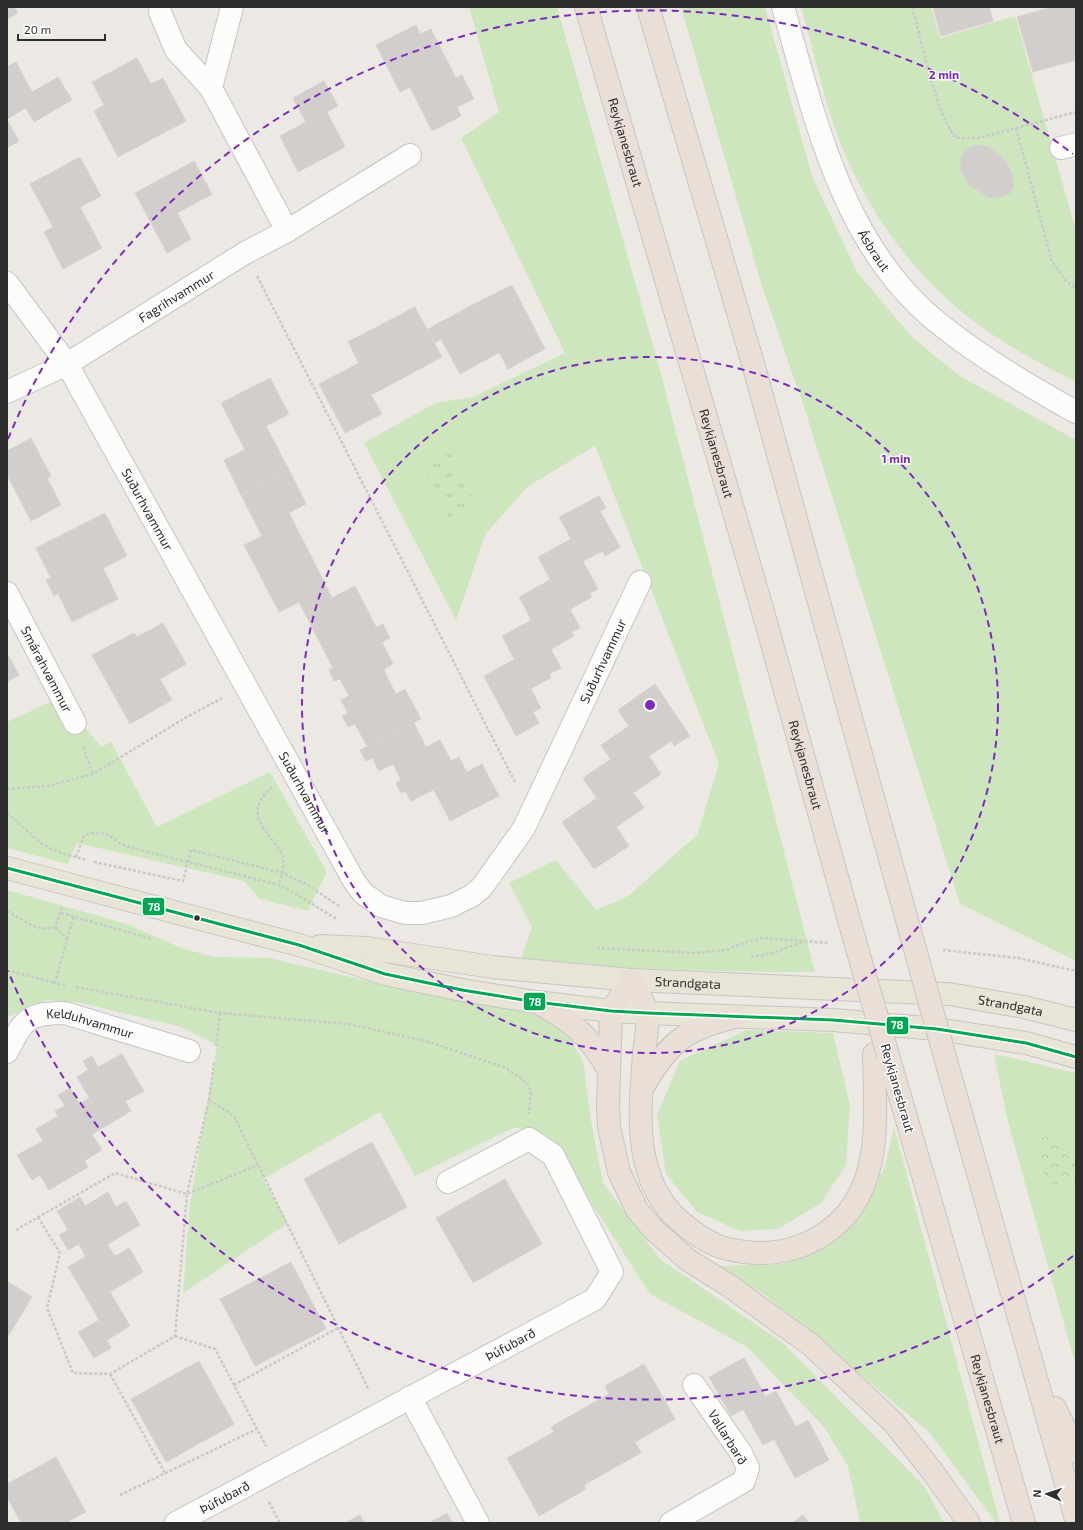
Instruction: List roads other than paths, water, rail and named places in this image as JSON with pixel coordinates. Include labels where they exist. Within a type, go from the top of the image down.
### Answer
[{"type":"highway","name":"Reykjanesbraut","points":[[586,7],[758,593],[872,1001],[881,1055],[1024,1523]]},
{"type":"highway","points":[[648,7],[752,360],[945,1057],[1076,1519]]},
{"type":"highway","points":[[631,980],[611,1010],[608,1113],[614,1154],[619,1172],[637,1210],[654,1230],[688,1260],[728,1285],[812,1345],[894,1423],[932,1471],[969,1523]]},
{"type":"highway","points":[[631,980],[647,1014],[641,1090],[643,1158],[655,1189],[673,1215],[707,1241],[720,1247],[748,1253],[781,1252],[801,1247],[831,1230],[850,1210],[858,1198],[868,1175],[875,1136],[881,1055]]},
{"type":"highway","points":[[536,1002],[560,1014],[578,1028],[593,1045],[609,1070]]},
{"type":"highway","points":[[641,1090],[655,1065],[676,1042],[696,1029],[736,1017]]},
{"type":"highway","points":[[1027,1348],[1076,1452]]},
{"type":"main road","name":"Strandgata","points":[[7,868],[299,945],[384,974],[462,990],[536,1002],[647,1014],[833,1020],[937,1029],[1026,1043],[1076,1057]]},
{"type":"main road","name":"Strandgata","points":[[299,945],[366,948],[492,967],[631,980],[949,994],[1024,1007],[1076,1020]]},
{"type":"street","name":"Ásbraut","points":[[783,7],[819,133],[843,195],[874,249],[901,286],[936,321],[978,353],[1026,384],[1076,412]]},
{"type":"street","points":[[211,88],[229,9]]},
{"type":"street","points":[[160,12],[176,50],[211,88],[287,230]]},
{"type":"street","name":"Fagrihvammur","points":[[67,364],[245,253],[287,230],[410,155]]},
{"type":"street","name":"Suðurhvammur","points":[[7,283],[67,364],[363,893],[381,906],[405,913],[422,913],[451,906],[473,895],[482,887],[524,828],[640,582]]},
{"type":"street","points":[[7,392],[67,364]]},
{"type":"street","name":"Smárahvammur","points":[[7,593],[75,723]]},
{"type":"street","name":"Kelduhvammur","points":[[7,1052],[20,1026],[40,1013],[65,1013],[189,1051]]},
{"type":"street","name":"Þúfubarð","points":[[176,1523],[595,1299],[612,1272],[553,1155],[529,1139],[448,1182]]},
{"type":"street","name":"Vallarbarð","points":[[672,1523],[744,1481],[748,1468],[741,1453],[694,1385]]},
{"type":"street","points":[[410,1397],[478,1523]]}]
